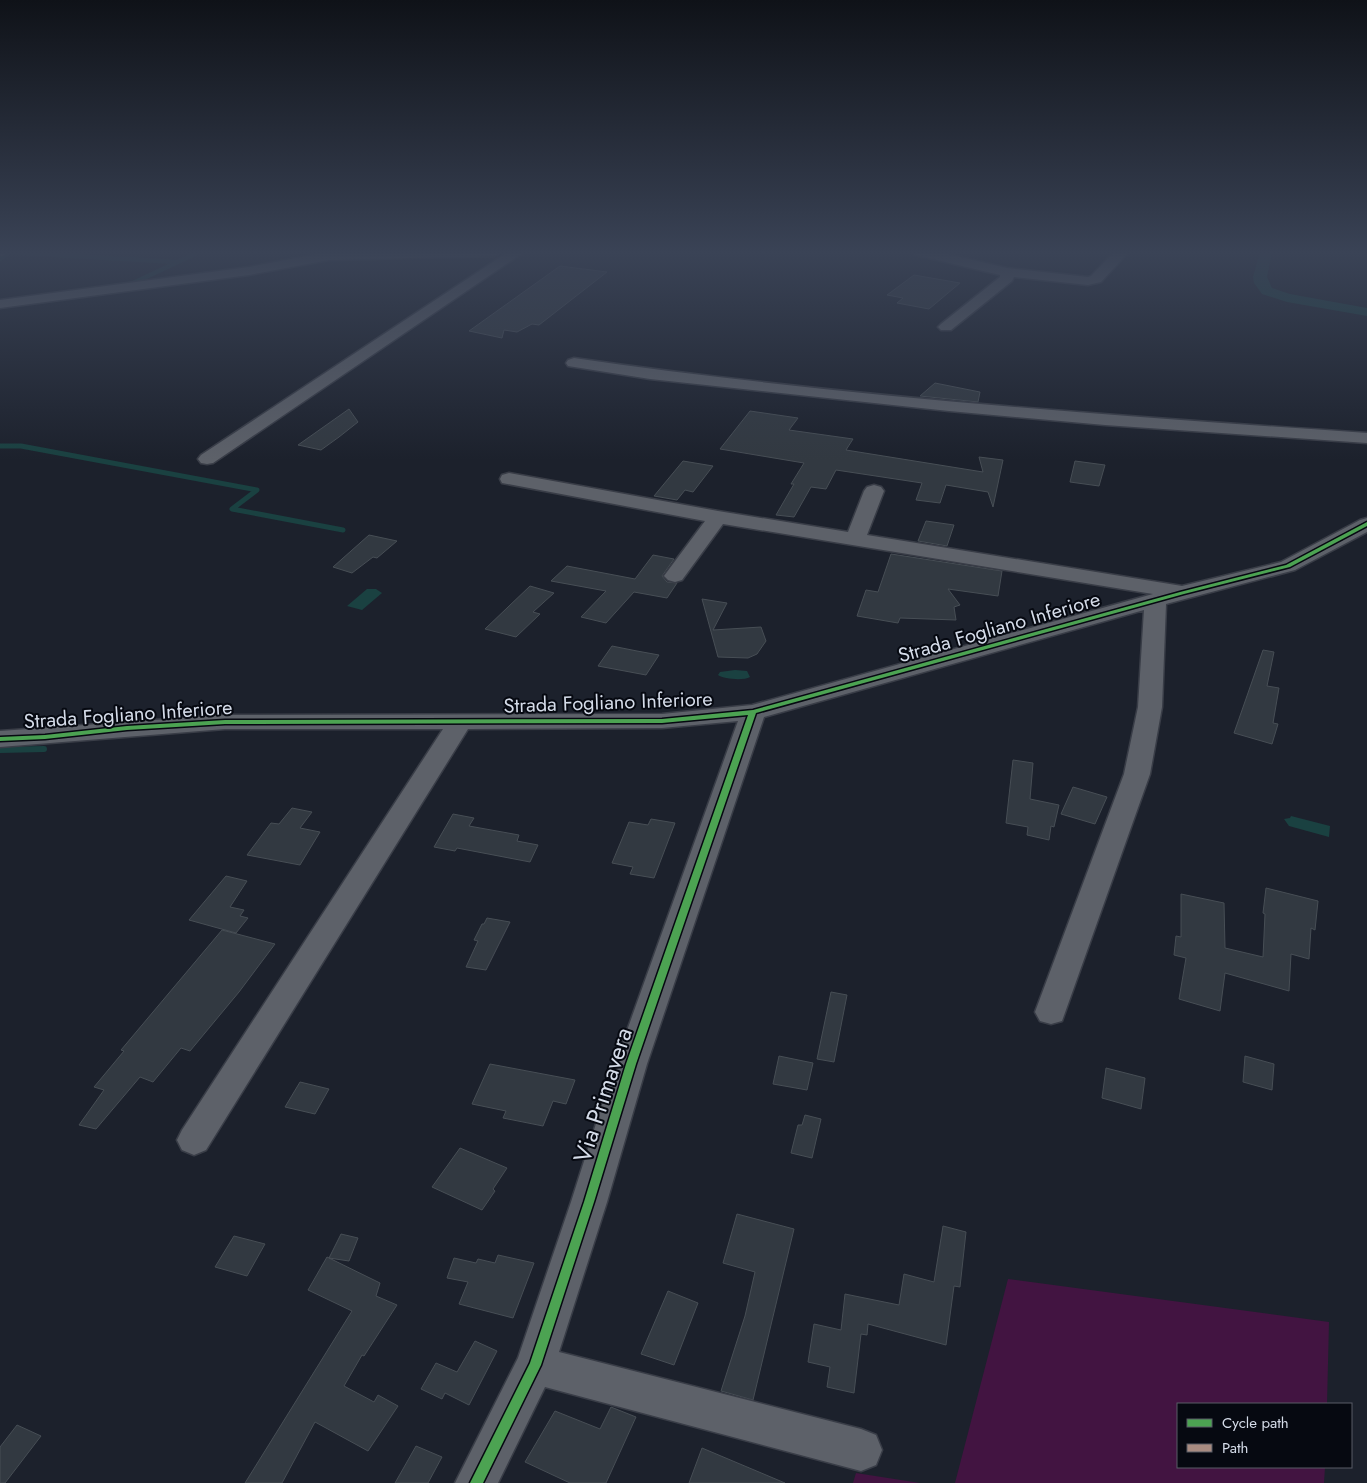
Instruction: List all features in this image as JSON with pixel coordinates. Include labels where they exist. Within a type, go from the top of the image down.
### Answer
[{"type":"street","points":[[207,459],[413,321]]},
{"type":"street","points":[[946,327],[953,321]]},
{"type":"street","points":[[574,363],[650,374],[958,407],[1106,420],[1248,428],[1367,438]]},
{"type":"street","name":"Strada Fogliano Inferiore","points":[[509,479],[718,517],[1182,593]]},
{"type":"street","points":[[855,540],[874,490]]},
{"type":"street","points":[[675,576],[718,517]]},
{"type":"street","name":"Strada Fogliano Inferiore","points":[[0,738],[45,737],[127,728],[225,722],[662,721],[753,712],[1155,600],[1288,566],[1367,524]]},
{"type":"street","points":[[1051,1012],[1137,774],[1150,707],[1155,600]]},
{"type":"street","name":"Via Primavera","points":[[476,1483],[535,1365],[589,1202],[631,1064],[753,712]]},
{"type":"street","points":[[194,1140],[460,722]]},
{"type":"street","points":[[535,1365],[860,1450]]},
{"type":"shaded area","points":[[367,589],[376,589],[382,593],[362,610],[347,606]]},
{"type":"shaded area","points":[[747,671],[750,677],[734,679],[718,675],[720,672]]},
{"type":"shaded area","points":[[1291,816],[1330,826],[1329,837],[1289,826],[1284,819]]},
{"type":"shaded area","points":[[1008,1279],[1329,1322],[1327,1403],[1177,1403],[1177,1468],[1325,1468],[1324,1483],[955,1483]]},
{"type":"shaded area","points":[[856,1473],[920,1483],[853,1483]]},
{"type":"building","points":[[483,321],[544,321],[539,325],[532,324],[517,332],[504,330],[502,338],[469,331]]},
{"type":"building","points":[[935,383],[980,392],[978,402],[920,396]]},
{"type":"building","points":[[349,409],[358,422],[321,450],[298,445]]},
{"type":"building","points":[[750,411],[798,418],[789,430],[853,439],[846,450],[983,472],[979,457],[1003,460],[993,507],[988,492],[946,485],[940,503],[916,500],[922,483],[836,470],[826,489],[811,487],[794,517],[776,515],[804,463],[720,449]]},
{"type":"building","points":[[683,461],[713,466],[693,492],[685,490],[677,500],[654,496]]},
{"type":"building","points":[[1075,461],[1105,465],[1099,486],[1070,482]]},
{"type":"building","points":[[926,521],[954,525],[947,546],[918,541]]},
{"type":"building","points":[[369,535],[397,541],[377,558],[373,557],[352,573],[333,567]]},
{"type":"building","points":[[891,554],[1002,571],[998,596],[948,589],[960,605],[954,607],[956,620],[900,618],[898,623],[857,616],[866,590],[878,592]]},
{"type":"building","points":[[653,555],[674,559],[662,576],[667,582],[677,583],[667,598],[634,592],[606,623],[581,617],[606,591],[551,581],[567,566],[635,579]]},
{"type":"building","points":[[530,586],[554,593],[533,612],[540,614],[516,637],[485,629]]},
{"type":"building","points":[[702,599],[727,603],[713,630],[761,627],[766,641],[757,654],[748,658],[718,657]]},
{"type":"building","points":[[612,646],[659,655],[646,675],[598,666]]},
{"type":"building","points":[[1263,650],[1274,652],[1267,686],[1279,688],[1273,723],[1278,724],[1272,744],[1234,733]]},
{"type":"building","points":[[1013,760],[1033,763],[1030,799],[1059,805],[1054,827],[1051,826],[1049,840],[1027,835],[1028,827],[1006,823]]},
{"type":"building","points":[[1073,787],[1107,797],[1095,824],[1061,814]]},
{"type":"building","points":[[292,808],[312,812],[300,828],[320,832],[300,865],[247,855],[271,823],[279,824]]},
{"type":"building","points":[[453,814],[474,818],[469,826],[519,835],[517,841],[538,845],[530,862],[457,848],[455,851],[434,847]]},
{"type":"building","points":[[651,819],[675,823],[654,878],[630,874],[633,867],[612,863],[629,822],[648,825]]},
{"type":"building","points":[[226,876],[247,881],[230,907],[244,910],[240,916],[248,918],[236,933],[189,920]]},
{"type":"building","points":[[1266,888],[1318,901],[1315,930],[1311,928],[1309,959],[1291,954],[1289,991],[1225,973],[1220,1011],[1179,999],[1186,958],[1174,955],[1176,936],[1181,937],[1181,894],[1224,903],[1225,948],[1263,957],[1265,914],[1263,913]]},
{"type":"building","points":[[487,918],[510,922],[486,970],[466,967],[478,941],[474,940]]},
{"type":"building","points":[[222,930],[275,944],[239,992],[190,1051],[181,1048],[153,1082],[140,1077],[96,1129],[79,1125],[104,1090],[94,1087],[124,1051],[121,1050]]},
{"type":"building","points":[[831,992],[847,995],[834,1062],[817,1059]]},
{"type":"building","points":[[779,1056],[813,1063],[807,1090],[773,1084]]},
{"type":"building","points":[[1245,1056],[1274,1064],[1272,1090],[1243,1082]]},
{"type":"building","points":[[490,1064],[575,1080],[566,1104],[553,1101],[543,1126],[503,1118],[506,1111],[472,1104]]},
{"type":"building","points":[[1106,1068],[1145,1078],[1141,1109],[1102,1098]]},
{"type":"building","points":[[300,1082],[329,1089],[315,1114],[285,1107]]},
{"type":"building","points":[[805,1115],[821,1119],[812,1158],[791,1153],[798,1125],[802,1125]]},
{"type":"building","points":[[460,1148],[507,1168],[482,1210],[432,1187]]},
{"type":"building","points":[[737,1214],[794,1229],[753,1400],[721,1391],[745,1316],[755,1272],[723,1263]]},
{"type":"building","points":[[943,1226],[966,1232],[960,1287],[954,1286],[946,1345],[868,1324],[867,1335],[861,1334],[854,1393],[827,1387],[830,1367],[808,1362],[814,1324],[841,1330],[845,1294],[899,1305],[904,1274],[934,1282]]},
{"type":"building","points":[[341,1234],[358,1238],[349,1261],[329,1258]]},
{"type":"building","points":[[234,1236],[265,1244],[247,1276],[215,1267]]},
{"type":"building","points":[[498,1255],[534,1263],[513,1318],[459,1304],[468,1282],[447,1278],[454,1258],[476,1263],[478,1259],[495,1263]]},
{"type":"building","points":[[327,1257],[380,1283],[376,1296],[397,1305],[364,1356],[362,1355],[344,1386],[374,1402],[378,1395],[398,1406],[368,1451],[315,1422],[282,1483],[245,1483],[352,1311],[308,1290]]},
{"type":"building","points":[[668,1291],[698,1303],[674,1365],[641,1354]]},
{"type":"building","points":[[475,1341],[497,1351],[469,1405],[445,1393],[442,1399],[421,1389],[436,1363],[457,1372]]},
{"type":"building","points":[[611,1407],[636,1417],[606,1483],[570,1483],[525,1462],[555,1411],[600,1429]]},
{"type":"building","points":[[17,1425],[41,1436],[5,1483],[0,1483],[0,1447]]},
{"type":"building","points":[[416,1446],[442,1457],[428,1483],[395,1483]]},
{"type":"building","points":[[702,1448],[785,1483],[689,1483]]},
{"type":"waterway","points":[[0,446],[21,446],[257,490],[232,509],[343,530]]},
{"type":"waterway","points":[[0,750],[44,749]]},
{"type":"cycle path","points":[[0,739],[225,722],[662,721],[753,712],[1182,593],[1288,566],[1367,524]]},
{"type":"cycle path","points":[[476,1483],[535,1365],[589,1202],[631,1064],[753,712]]}]
